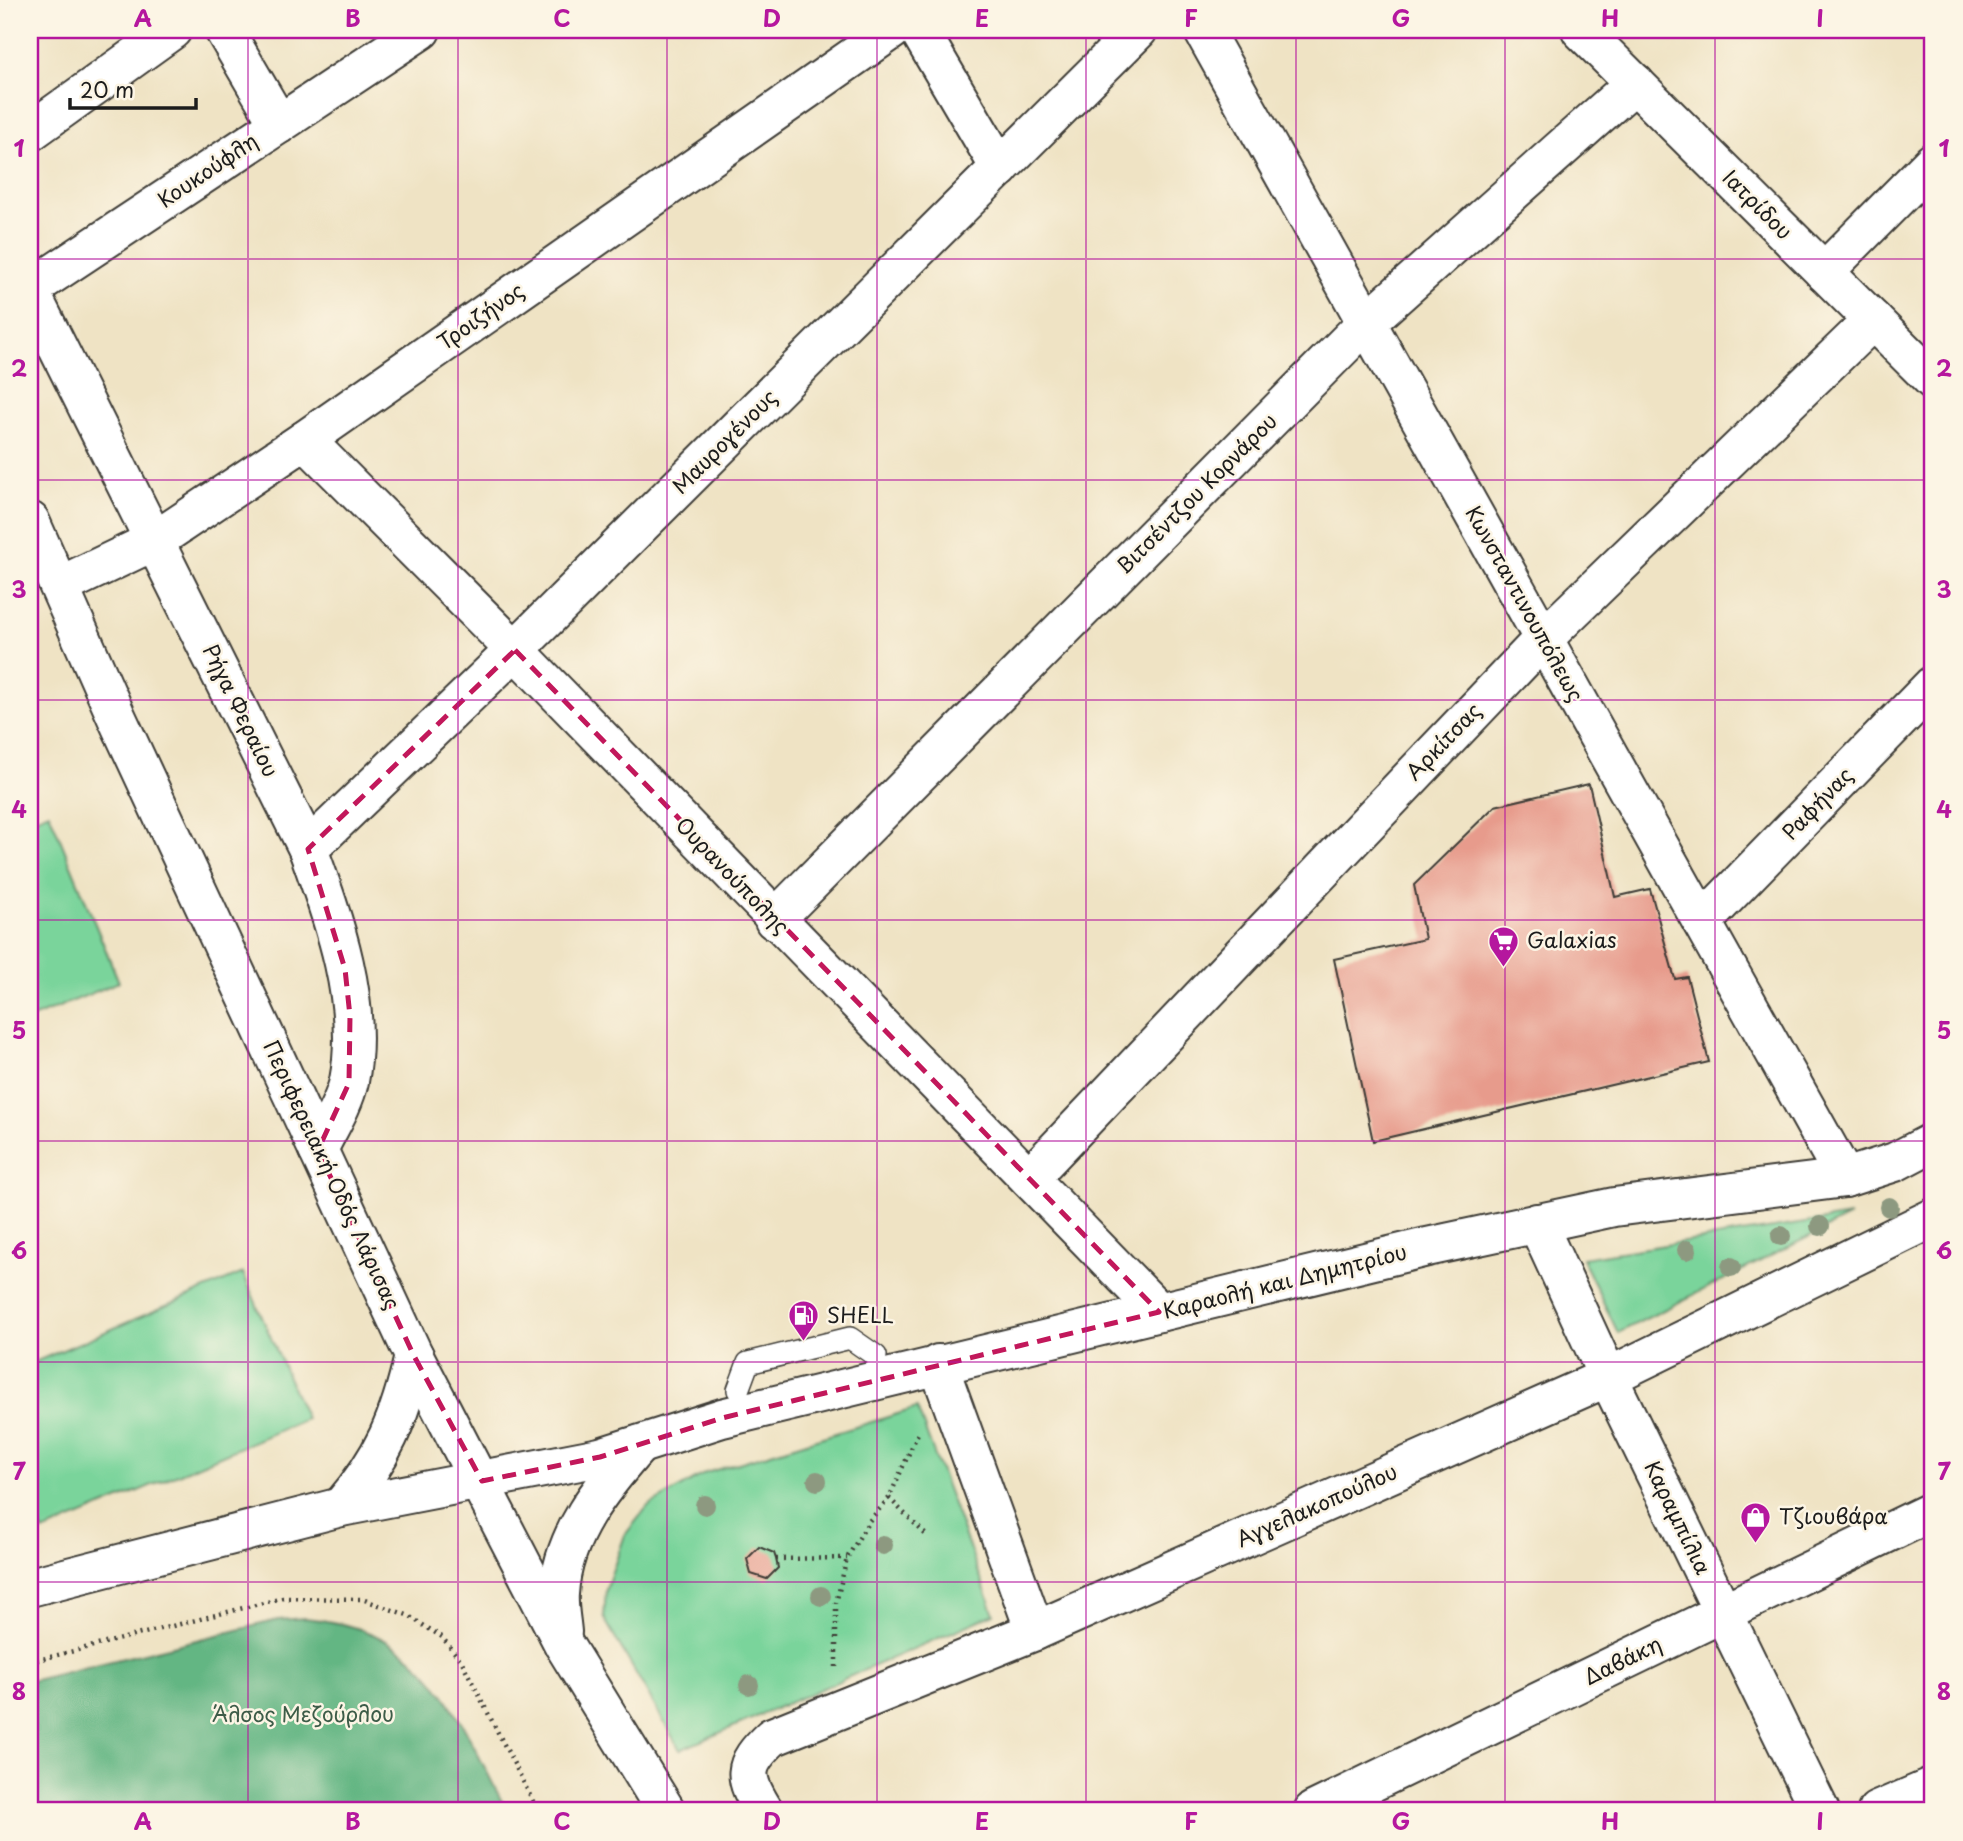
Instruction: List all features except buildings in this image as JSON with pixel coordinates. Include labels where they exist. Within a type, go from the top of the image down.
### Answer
[{"type":"main road","points":[[30,132],[172,30]]},
{"type":"main road","points":[[224,30],[279,124]]},
{"type":"main road","name":"Κουκούφλη","points":[[30,291],[421,30]]},
{"type":"main road","name":"Τρoιζήνος","points":[[60,586],[156,540],[305,440],[892,30]]},
{"type":"main road","points":[[919,30],[1000,168]]},
{"type":"main road","name":"Μαυρογένους","points":[[308,849],[515,650],[1138,30]]},
{"type":"main road","name":"Κωνσταντινουπόλεως","points":[[1203,30],[1845,1178]]},
{"type":"main road","name":"Ιατρίδου","points":[[1581,30],[1933,380]]},
{"type":"main road","name":"Βιτσέντζου Κορνάρου","points":[[774,920],[1368,321],[1635,83]]},
{"type":"main road","points":[[1824,272],[1933,162]]},
{"type":"main road","name":"Ρήγα Φεραίου","points":[[30,291],[308,849],[330,909],[345,969],[350,1016],[349,1083],[318,1150]]},
{"type":"main road","name":"Αρκίτσας","points":[[1029,1178],[1543,639],[1873,320]]},
{"type":"main road","name":"Ουρανούπολης","points":[[305,440],[515,650],[774,920],[1159,1312]]},
{"type":"main road","name":"Περιφερειακή Οδός Λάρισας","points":[[30,521],[414,1356],[482,1481],[564,1645],[666,1811]]},
{"type":"main road","name":"Ραφήνας","points":[[1702,922],[1933,685]]},
{"type":"main road","name":"Καραολή και Δημητρίου","points":[[30,1587],[341,1507],[600,1457],[722,1418],[938,1364],[1537,1223],[1614,1207],[1845,1178],[1895,1162],[1933,1142]]},
{"type":"main road","name":"Αγγελακοπούλου","points":[[764,1811],[750,1789],[746,1770],[754,1754],[772,1737],[1035,1631],[1608,1377],[1933,1218]]},
{"type":"main road","name":"Καραμπίλια","points":[[1537,1223],[1608,1377],[1820,1811]]},
{"type":"main road","points":[[341,1507],[363,1481],[387,1444],[404,1403],[414,1356]]},
{"type":"main road","points":[[938,1364],[1035,1631]]},
{"type":"main road","points":[[564,1645],[559,1594],[572,1539],[600,1490],[639,1445]]},
{"type":"main road","name":"Δαβάκη","points":[[1312,1811],[1933,1511]]},
{"type":"main road","points":[[1877,1811],[1933,1787]]},
{"type":"lane","points":[[738,1390],[748,1363],[849,1338],[876,1356]]},
{"type":"path","points":[[848,1708],[838,1682],[834,1646],[836,1603],[847,1558],[869,1521],[889,1498],[911,1453],[922,1422],[955,1411]]},
{"type":"path","points":[[889,1498],[928,1537]]},
{"type":"path","points":[[776,1559],[847,1558]]},
{"type":"path","points":[[30,1662],[283,1598],[362,1598],[407,1615],[442,1637],[462,1662],[538,1811]]},
{"type":"highlighted area","points":[[515,650],[1159,1312],[722,1418],[600,1457],[482,1481],[414,1356],[318,1150],[349,1083],[350,1016],[345,969],[308,849]]},
{"type":"green space","points":[[49,812],[119,982],[30,1019],[30,820]]},
{"type":"green space","points":[[1850,1216],[1618,1333],[1582,1258]]},
{"type":"green space","points":[[243,1273],[306,1419],[43,1532],[30,1501],[30,1364]]},
{"type":"green space","points":[[917,1408],[994,1614],[680,1750],[604,1618],[606,1589],[625,1535],[648,1506],[706,1473]]},
{"type":"green space","name":"Άλσος Μεζούρλου","points":[[305,1618],[348,1625],[383,1639],[411,1658],[434,1682],[454,1710],[507,1811],[30,1811],[30,1681],[278,1620]]},
{"type":"place","name":"Galaxias","points":[[1504,968]]},
{"type":"place","name":"SHELL","points":[[804,1343]]},
{"type":"place","name":"Τζιουβάρα","points":[[1756,1544]]}]
